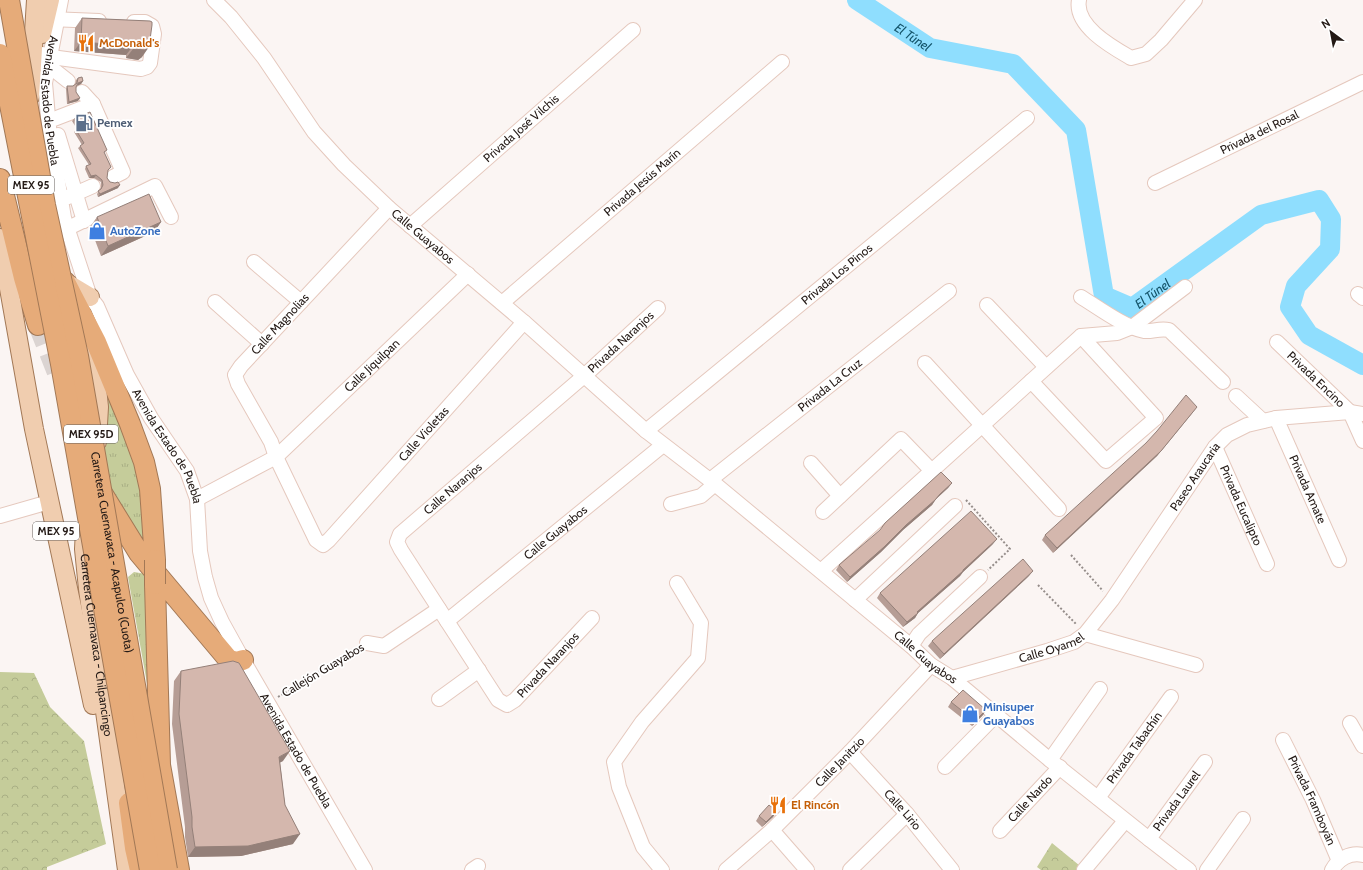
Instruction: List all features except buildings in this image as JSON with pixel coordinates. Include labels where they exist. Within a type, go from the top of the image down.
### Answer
[{"type":"highway","name":"Carretera Cuernavaca - Acapulco (Cuota)","points":[[9,0],[45,205],[78,356],[167,870]]},
{"type":"highway","name":"Carretera Cuernavaca - Acapulco (Cuota)","points":[[0,54],[61,364],[150,870]]},
{"type":"highway","points":[[0,179],[24,278],[38,325]]},
{"type":"highway","points":[[65,282],[96,342],[130,424],[144,462],[150,489],[155,560],[160,764],[179,870]]},
{"type":"highway","points":[[140,870],[135,848],[128,796],[128,714],[125,660],[114,568],[98,484],[120,524],[139,553],[228,659],[236,662],[243,660]]},
{"type":"main road","name":"Carretera Cuernavaca - Chilpancingo","points":[[36,0],[38,82],[28,121],[28,146],[32,188],[37,210],[65,282],[97,388],[99,407],[96,451],[85,526],[84,549],[88,589],[127,870]]},
{"type":"main road","name":"MEX 95","points":[[38,82],[52,19],[50,0]]},
{"type":"main road","name":"Carretera Cuernavaca - Chilpancingo","points":[[0,238],[23,372],[49,502],[100,737],[121,823]]},
{"type":"main road","points":[[65,282],[90,297]]},
{"type":"street","name":"Avenida Estado de Puebla","points":[[52,19],[61,0]]},
{"type":"street","name":"Calle Guayabos","points":[[214,0],[231,17],[264,58],[314,132],[344,166],[389,208],[524,322],[646,431],[713,482],[911,646],[931,665],[952,678],[1055,764],[1149,840],[1189,870]]},
{"type":"street","points":[[1078,4],[1084,21],[1104,42],[1131,58],[1146,54],[1161,40],[1194,0]]},
{"type":"street","points":[[44,59],[141,69],[147,67],[150,63],[154,34],[152,26],[146,22],[52,19]]},
{"type":"street","name":"Privada José Vilchis","points":[[410,226],[633,30]]},
{"type":"street","points":[[44,59],[68,81]]},
{"type":"street","name":"Privada Jesús Marín","points":[[502,303],[782,62]]},
{"type":"street","points":[[38,82],[54,119],[54,136],[76,194],[84,221]]},
{"type":"street","name":"Avenida Estado de Puebla","points":[[38,82],[54,136],[64,218],[90,297],[97,306],[127,375],[151,418],[187,471],[197,499],[200,551],[204,577],[211,598],[243,660],[365,870]]},
{"type":"street","name":"Privada del Rosal","points":[[1155,183],[1363,82]]},
{"type":"street","points":[[82,92],[93,104],[123,172],[113,177]]},
{"type":"street","points":[[54,119],[93,104]]},
{"type":"street","name":"Privada Los Pinos","points":[[646,431],[1027,118]]},
{"type":"street","points":[[28,146],[54,136]]},
{"type":"street","points":[[37,210],[93,186]]},
{"type":"street","points":[[47,238],[155,186],[171,217]]},
{"type":"street","name":"Calle Magnolias","points":[[276,457],[271,442],[238,384],[235,375],[241,366],[389,208]]},
{"type":"street","points":[[254,262],[301,302]]},
{"type":"street","name":"Calle Jiquilpan","points":[[197,499],[276,457],[468,274]]},
{"type":"street","points":[[821,571],[1081,336],[1118,333],[1132,327],[1185,287]]},
{"type":"street","name":"Privada La Cruz","points":[[671,504],[701,496],[713,482],[949,291]]},
{"type":"street","points":[[1080,297],[1132,327],[1146,331],[1161,328],[1169,330],[1222,382]]},
{"type":"street","points":[[215,302],[262,344]]},
{"type":"street","points":[[987,305],[1046,367]]},
{"type":"street","name":"Privada Naranjos","points":[[584,376],[658,308]]},
{"type":"street","name":"Calle Violetas","points":[[276,457],[316,540],[323,545],[524,322]]},
{"type":"street","points":[[1031,381],[1106,461],[1156,418],[1081,336]]},
{"type":"street","name":"Privada Encino","points":[[1277,342],[1356,413],[1363,441]]},
{"type":"street","points":[[925,363],[1059,509]]},
{"type":"street","name":"Calle Naranjos","points":[[447,621],[400,550],[396,542],[400,534],[584,376]]},
{"type":"street","points":[[1236,396],[1269,419]]},
{"type":"street","name":"Paseo Araucaria","points":[[1085,634],[1112,600],[1215,447],[1227,435],[1246,425],[1269,419],[1356,413]]},
{"type":"street","name":"Privada Amate","points":[[1269,419],[1339,560]]},
{"type":"street","points":[[822,512],[901,439],[931,470]]},
{"type":"street","name":"Calle Guayabos","points":[[447,621],[663,445]]},
{"type":"street","name":"Privada Eucalipto","points":[[1215,447],[1267,564]]},
{"type":"street","points":[[811,463],[840,496]]},
{"type":"street","points":[[0,516],[49,502]]},
{"type":"street","points":[[855,600],[955,506]]},
{"type":"street","points":[[911,646],[919,634],[980,577]]},
{"type":"street","points":[[662,870],[643,847],[619,787],[614,762],[642,722],[698,658],[701,623],[677,583]]},
{"type":"street","name":"Callejón Guayabos","points":[[367,643],[384,646],[439,609]]},
{"type":"street","name":"Privada Naranjos","points":[[447,621],[498,700],[506,705],[515,700],[592,618]]},
{"type":"street","name":"Calle Oyamel","points":[[952,678],[1047,651],[1074,642],[1085,634],[1196,665]]},
{"type":"street","name":"Calle Janitzio","points":[[726,870],[772,830],[850,752],[931,665]]},
{"type":"street","points":[[439,699],[479,670]]},
{"type":"street","name":"Calle Nardo","points":[[1000,831],[1055,764],[1100,689]]},
{"type":"street","name":"Privada Tabachín","points":[[1098,798],[1170,697]]},
{"type":"street","points":[[945,767],[996,716]]},
{"type":"street","points":[[1350,723],[1363,746]]},
{"type":"street","name":"Privada Framboyán","points":[[1283,740],[1313,800],[1335,865]]},
{"type":"street","name":"Calle Lirio","points":[[850,752],[907,814],[952,870]]},
{"type":"street","name":"Privada Laurel","points":[[1149,840],[1205,762]]},
{"type":"street","points":[[850,870],[907,814]]},
{"type":"street","points":[[1207,870],[1243,819]]},
{"type":"street","points":[[1084,870],[1125,820]]},
{"type":"street","points":[[772,830],[807,870]]},
{"type":"street","points":[[1335,865],[1348,855],[1363,855]]},
{"type":"path","points":[[955,506],[964,497],[1010,550],[980,577]]},
{"type":"path","points":[[1071,555],[1108,595]]},
{"type":"path","points":[[1038,585],[1085,634]]},
{"type":"path","name":"Callejón Guayabos","points":[[268,703],[367,643]]},
{"type":"green space","points":[[110,391],[136,464],[143,505],[148,550],[101,478],[104,394]]},
{"type":"green space","points":[[134,572],[146,574],[148,689],[128,577]]},
{"type":"green space","points":[[0,672],[34,673],[50,707],[84,741],[106,844],[47,867],[47,870],[0,870]]},
{"type":"green space","points":[[1052,843],[1085,870],[1041,870],[1037,867]]},
{"type":"waterway","name":"El Túnel","points":[[857,0],[930,48],[1013,64],[1076,130],[1104,296],[1132,308],[1261,215],[1319,200],[1331,219],[1330,249],[1296,286],[1290,307],[1309,335],[1363,365]]},
{"type":"tunnel","points":[[38,325],[58,375]]},
{"type":"place","name":"McDonald's","points":[[86,43]]},
{"type":"place","name":"Pemex","points":[[84,123]]},
{"type":"place","name":"AutoZone","points":[[97,231]]},
{"type":"place","name":"Minisuper Guayabos","points":[[970,714]]},
{"type":"place","name":"El Rincón","points":[[778,805]]}]
